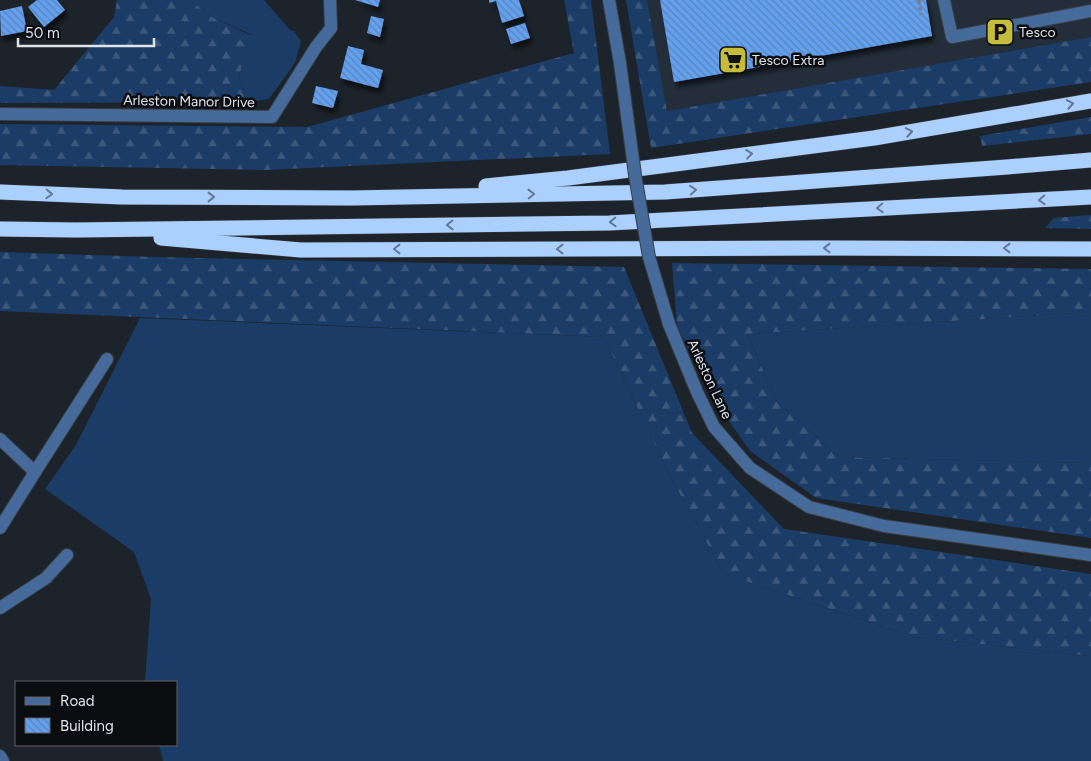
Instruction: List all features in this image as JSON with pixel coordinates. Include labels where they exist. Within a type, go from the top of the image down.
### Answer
[{"type":"highway","points":[[352,198],[568,178],[874,138],[1091,101]]},
{"type":"highway","points":[[0,192],[122,196],[352,198],[665,192],[1091,160]]},
{"type":"highway","points":[[0,229],[76,230],[608,222],[1091,197]]},
{"type":"highway","points":[[76,230],[301,250],[1091,249]]},
{"type":"street","name":"Arleston Manor Drive","points":[[0,114],[272,117],[331,28],[330,0]]},
{"type":"street","name":"Arleston Lane","points":[[609,0],[649,257],[669,324],[697,392],[714,427],[750,468],[809,508],[884,526],[1091,555]]},
{"type":"street","points":[[944,0],[952,36],[1091,11]]},
{"type":"street","points":[[0,528],[107,359]]},
{"type":"street","points":[[0,439],[35,472]]},
{"type":"street","points":[[0,608],[46,578],[67,555]]},
{"type":"street","points":[[0,756],[3,761]]},
{"type":"path","points":[[919,0],[921,15]]},
{"type":"shaded area","points":[[647,0],[1091,0],[1091,37],[667,111]]},
{"type":"green space","points":[[117,0],[190,0],[210,16],[250,35],[239,77],[246,102],[0,103],[0,86],[54,90],[114,17]]},
{"type":"green space","points":[[190,0],[264,0],[290,30],[294,31],[301,41],[295,63],[269,99],[246,102],[239,77],[250,34],[210,16]]},
{"type":"green space","points":[[564,0],[591,0],[610,154],[264,170],[0,165],[0,124],[307,127],[574,53]]},
{"type":"green space","points":[[626,0],[647,0],[667,111],[1091,37],[1091,82],[651,148]]},
{"type":"green space","points":[[1091,117],[1091,134],[982,146],[980,136]]},
{"type":"green space","points":[[1091,215],[1091,229],[1045,228],[1054,218]]},
{"type":"green space","points":[[0,252],[624,267],[692,433],[784,529],[1091,574],[1091,656],[915,637],[724,574],[669,474],[604,337],[0,311]]},
{"type":"green space","points":[[672,263],[1091,269],[1091,312],[747,334],[777,402],[839,457],[1091,463],[1091,538],[816,498],[750,451],[712,397],[677,326]]},
{"type":"green space","points":[[1091,312],[1091,463],[839,457],[777,402],[747,334]]},
{"type":"green space","points":[[140,318],[604,337],[669,474],[724,574],[915,637],[1091,656],[1091,761],[163,761],[159,746],[178,746],[178,681],[145,681],[151,599],[134,552],[45,489],[76,445]]},
{"type":"building","points":[[37,0],[57,0],[65,10],[44,27],[28,7]]},
{"type":"building","points":[[355,0],[380,0],[378,7]]},
{"type":"building","points":[[489,0],[519,0],[524,16],[502,23],[496,1],[489,3]]},
{"type":"building","name":"Tesco Extra","points":[[660,0],[926,0],[932,36],[674,82]]},
{"type":"building","points":[[22,6],[27,31],[1,36],[0,11]]},
{"type":"building","points":[[371,16],[384,19],[380,37],[367,33]]},
{"type":"building","points":[[525,23],[530,38],[511,44],[506,29]]},
{"type":"building","points":[[348,46],[364,50],[361,64],[383,70],[378,88],[340,78]]},
{"type":"building","points":[[316,86],[338,91],[333,108],[312,103]]},
{"type":"place","name":"Tesco","points":[[1000,32]]},
{"type":"place","name":"Tesco Extra","points":[[733,60]]}]
